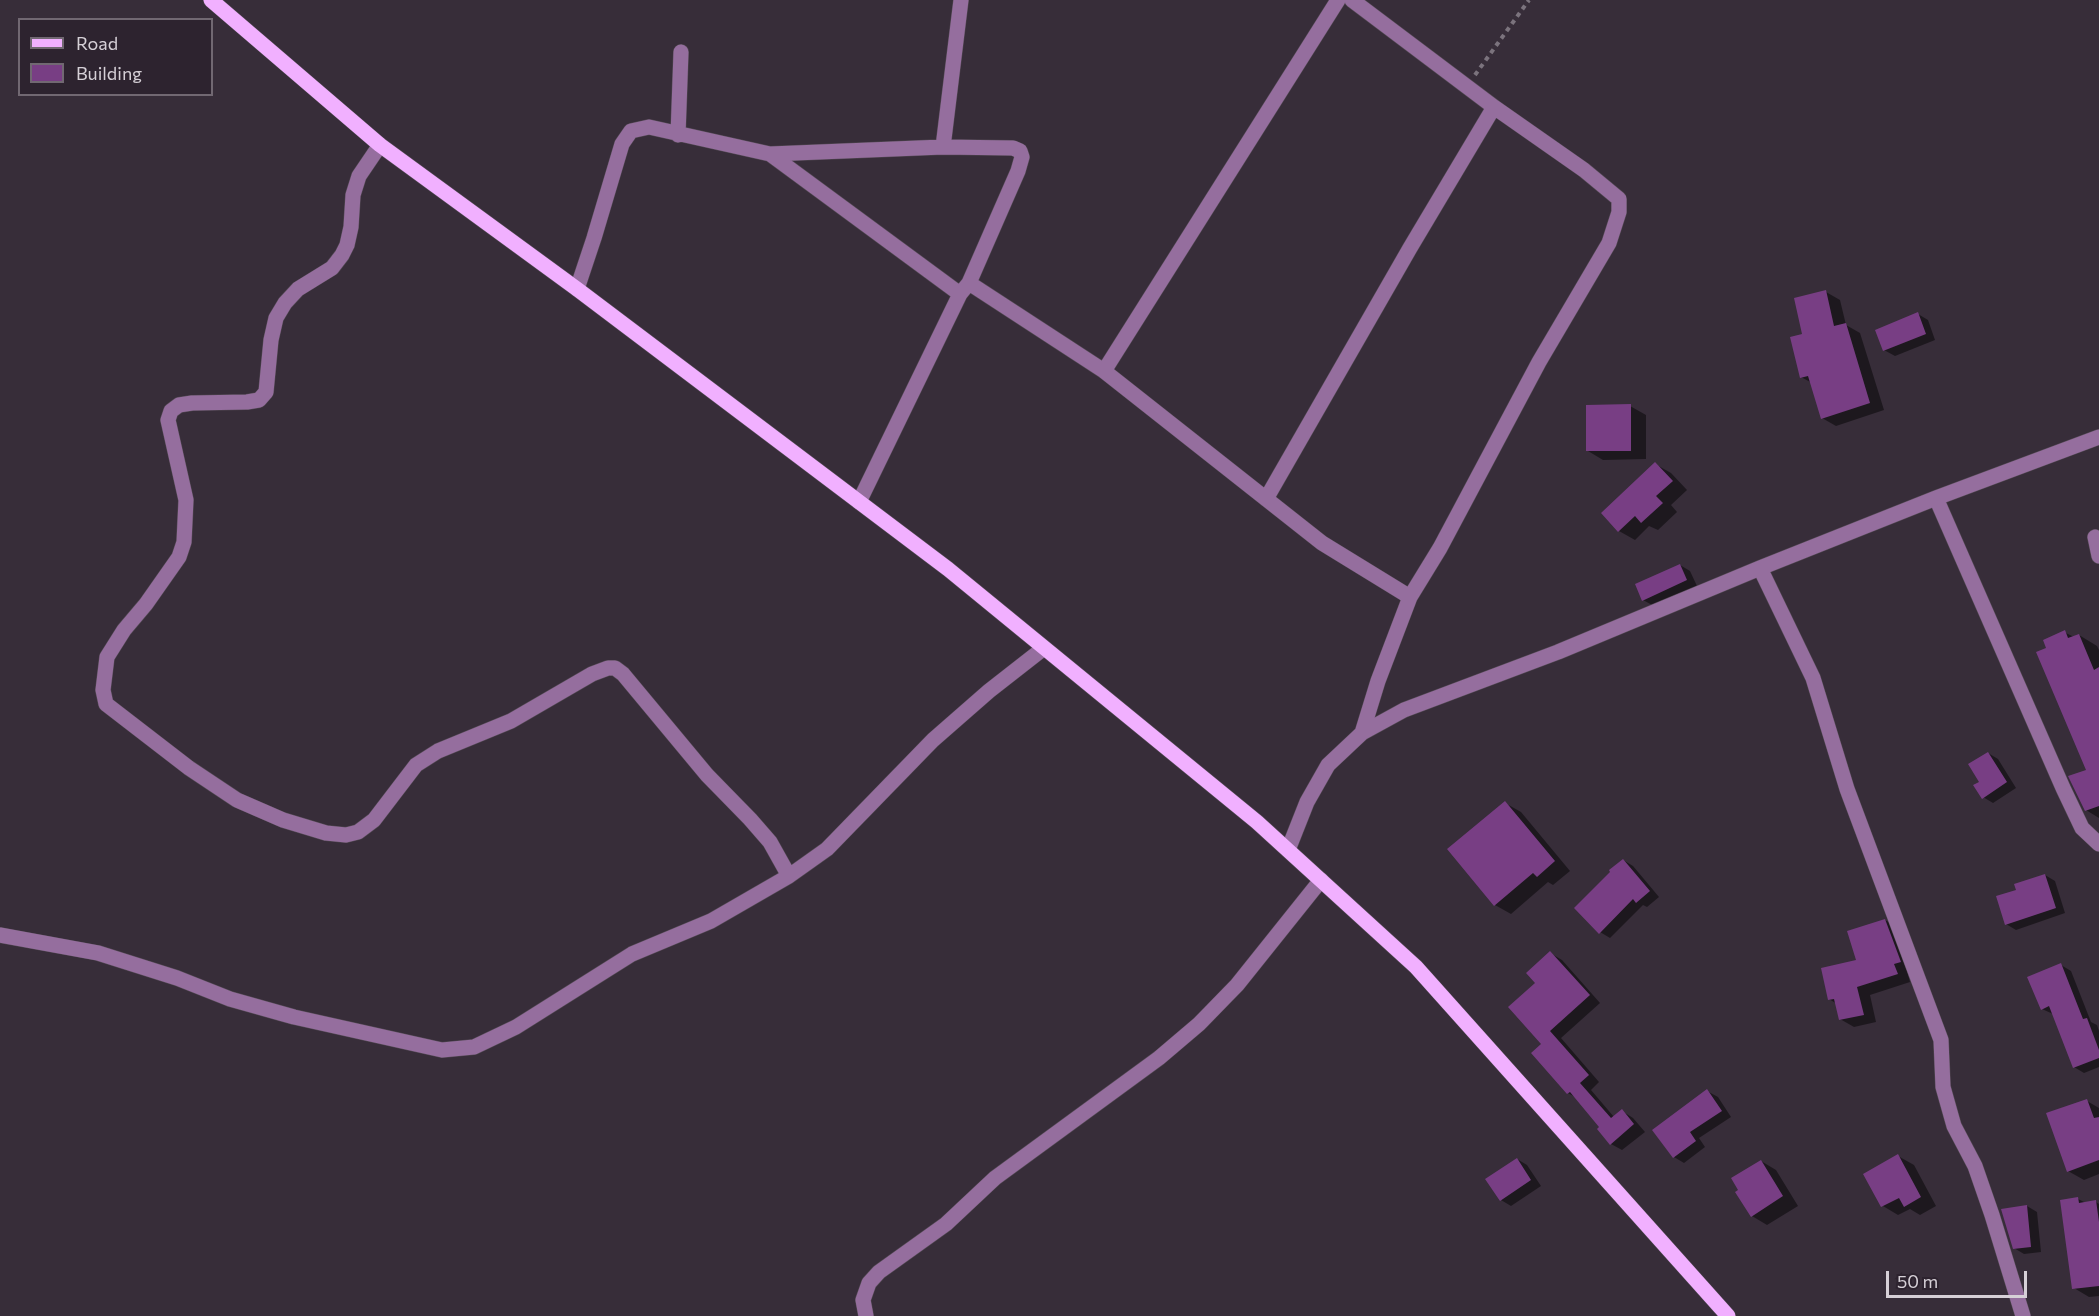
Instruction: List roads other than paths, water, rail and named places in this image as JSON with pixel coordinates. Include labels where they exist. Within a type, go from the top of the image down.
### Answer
[{"type":"main road","points":[[211,0],[380,145],[577,289],[948,569],[1257,822],[1416,967],[1728,1316]]},
{"type":"street","points":[[943,147],[961,0]]},
{"type":"street","points":[[1104,371],[1338,0]]},
{"type":"street","points":[[1352,0],[1584,170],[1619,199],[1619,212],[1609,243],[1539,362],[1440,549],[1410,597],[1378,681],[1362,733]]},
{"type":"street","points":[[678,135],[681,52]]},
{"type":"street","points":[[1266,499],[1494,106]]},
{"type":"street","points":[[577,289],[622,144],[631,131],[649,127],[770,154],[943,147],[1013,148],[1020,151],[1022,157],[1018,171],[965,288],[859,502]]},
{"type":"street","points":[[380,145],[359,176],[353,195],[351,227],[342,255],[332,268],[298,289],[285,303],[276,318],[271,340],[266,392],[259,400],[192,403],[179,405],[171,411],[168,420],[169,428],[186,500],[184,542],[179,558],[124,630],[107,657],[103,690],[106,704],[189,768],[237,800],[294,823],[326,833],[346,835],[358,832],[374,820],[404,778],[423,760],[438,751],[512,721],[592,674],[615,668],[623,674],[707,775],[770,842],[789,876]]},
{"type":"street","points":[[770,154],[965,288],[1104,371],[1322,543],[1410,597]]},
{"type":"street","points":[[1288,850],[1307,802],[1328,765],[1362,733],[1404,710],[1558,652],[1936,498],[2099,437]]},
{"type":"street","points":[[1936,498],[2077,818],[2082,828],[2099,844]]},
{"type":"street","points":[[2095,537],[2099,555]]},
{"type":"street","points":[[1760,568],[1813,678],[1846,789],[1941,1040],[1943,1087],[1954,1126],[1975,1166],[2023,1316]]},
{"type":"street","points":[[0,935],[98,953],[177,978],[230,999],[283,1014],[442,1050],[474,1047],[516,1027],[632,954],[711,921],[789,876],[828,849],[933,740],[989,691],[1044,648]]},
{"type":"street","points":[[866,1316],[863,1300],[869,1283],[879,1272],[945,1224],[995,1178],[1159,1058],[1199,1024],[1237,985],[1321,880]]}]
